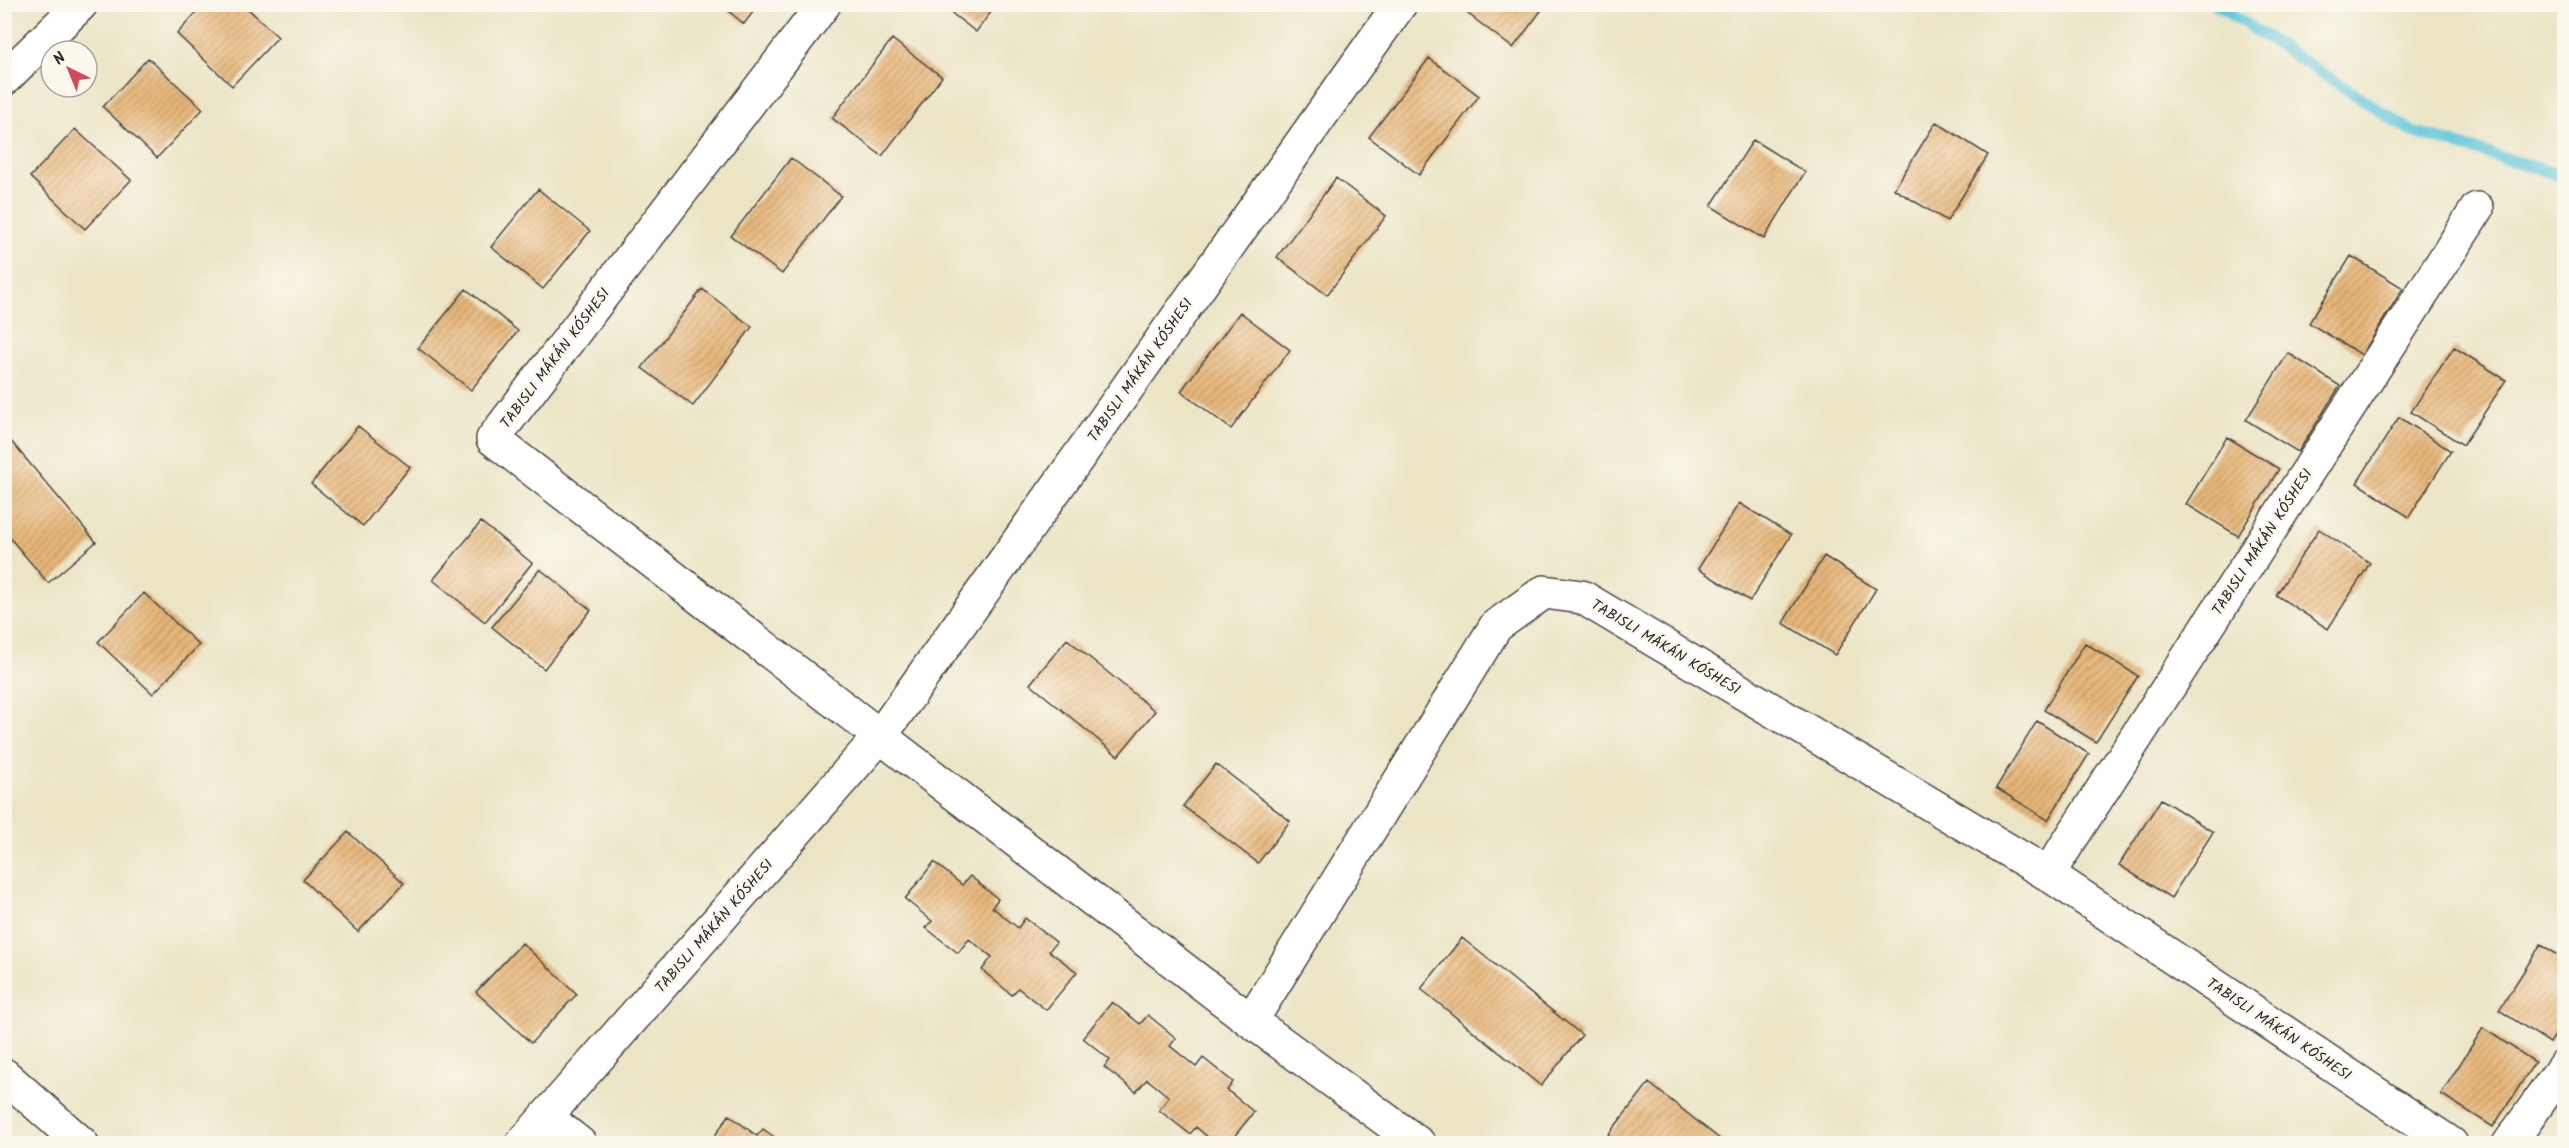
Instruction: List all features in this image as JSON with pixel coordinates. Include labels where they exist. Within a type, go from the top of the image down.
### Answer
[{"type":"street","points":[[4,79],[81,4]]},
{"type":"street","points":[[824,4],[493,439],[881,735],[1251,1022],[1419,1143]]},
{"type":"street","points":[[522,1143],[547,1118],[881,735],[1400,4]]},
{"type":"street","points":[[2048,874],[2476,210]]},
{"type":"street","points":[[1251,1022],[1496,626],[1544,592],[1582,597],[2048,874],[2451,1143]]},
{"type":"street","points":[[2509,1143],[2565,1066]]},
{"type":"street","points":[[4,1075],[82,1143]]},
{"type":"street","points":[[547,1118],[580,1143]]},
{"type":"path","points":[[2360,4],[2373,9],[2378,4]]},
{"type":"building","points":[[204,4],[243,4],[278,37],[232,86],[177,34]]},
{"type":"building","points":[[720,4],[759,4],[744,24]]},
{"type":"building","points":[[940,4],[997,4],[976,32]]},
{"type":"building","points":[[1468,4],[1546,4],[1513,48],[1463,10]]},
{"type":"building","points":[[892,39],[942,77],[882,156],[832,118]]},
{"type":"building","points":[[148,58],[203,109],[157,158],[103,107]]},
{"type":"building","points":[[1429,58],[1479,96],[1419,175],[1369,137]]},
{"type":"building","points":[[1936,122],[1988,155],[1947,221],[1894,189]]},
{"type":"building","points":[[75,129],[131,180],[85,229],[30,177]]},
{"type":"building","points":[[1753,140],[1805,172],[1764,239],[1711,206]]},
{"type":"building","points":[[791,158],[841,196],[782,274],[731,236]]},
{"type":"building","points":[[1336,178],[1386,216],[1327,295],[1277,257]]},
{"type":"building","points":[[538,189],[590,231],[543,289],[491,247]]},
{"type":"building","points":[[2351,256],[2403,288],[2362,355],[2309,323]]},
{"type":"building","points":[[466,289],[518,331],[471,390],[418,348]]},
{"type":"building","points":[[702,289],[752,327],[693,406],[642,368]]},
{"type":"building","points":[[1240,312],[1290,350],[1231,429],[1181,391]]},
{"type":"building","points":[[2454,347],[2506,380],[2463,445],[2411,412]]},
{"type":"building","points":[[2288,353],[2340,386],[2298,452],[2246,420]]},
{"type":"building","points":[[2399,417],[2451,451],[2409,517],[2357,483]]},
{"type":"building","points":[[358,426],[410,467],[363,526],[311,484]]},
{"type":"building","points":[[4,433],[96,542],[48,583],[4,531]]},
{"type":"building","points":[[2227,437],[2279,469],[2238,536],[2186,504]]},
{"type":"building","points":[[1739,503],[1791,535],[1750,601],[1698,569]]},
{"type":"building","points":[[481,522],[532,563],[485,622],[433,580]]},
{"type":"building","points":[[2319,529],[2370,563],[2328,629],[2276,595]]},
{"type":"building","points":[[1824,556],[1876,589],[1835,655],[1783,623]]},
{"type":"building","points":[[540,569],[591,610],[544,669],[492,627]]},
{"type":"building","points":[[144,593],[199,645],[153,694],[98,642]]},
{"type":"building","points":[[1067,639],[1155,711],[1118,756],[1030,684]]},
{"type":"building","points":[[2085,643],[2138,676],[2096,742],[2044,710]]},
{"type":"building","points":[[2037,721],[2089,754],[2048,820],[1996,788]]},
{"type":"building","points":[[1216,764],[1290,821],[1258,863],[1183,806]]},
{"type":"building","points":[[2161,799],[2213,832],[2171,898],[2119,865]]},
{"type":"building","points":[[348,832],[404,883],[358,932],[303,880]]},
{"type":"building","points":[[934,862],[962,885],[970,876],[998,899],[992,907],[1018,928],[1025,918],[1056,942],[1049,951],[1077,972],[1046,1010],[1018,988],[1012,995],[982,970],[992,957],[969,939],[958,953],[926,928],[932,921],[905,899]]},
{"type":"building","points":[[1462,938],[1582,1035],[1541,1086],[1421,989]]},
{"type":"building","points":[[522,943],[577,994],[531,1043],[476,992]]},
{"type":"building","points":[[2541,944],[2564,959],[2564,1021],[2550,1043],[2499,1010]]},
{"type":"building","points":[[1112,1002],[1140,1024],[1148,1015],[1176,1038],[1170,1046],[1196,1067],[1203,1058],[1233,1082],[1227,1090],[1254,1112],[1228,1144],[1216,1144],[1196,1127],[1190,1134],[1159,1110],[1169,1097],[1147,1079],[1136,1092],[1104,1067],[1110,1060],[1083,1038]]},
{"type":"building","points":[[2483,1028],[2535,1062],[2493,1127],[2441,1094]]},
{"type":"building","points":[[1649,1083],[1726,1144],[1619,1144],[1608,1135]]},
{"type":"building","points":[[729,1115],[757,1136],[763,1129],[783,1144],[709,1144]]},
{"type":"waterway","points":[[2216,4],[2411,131],[2564,176]]}]
